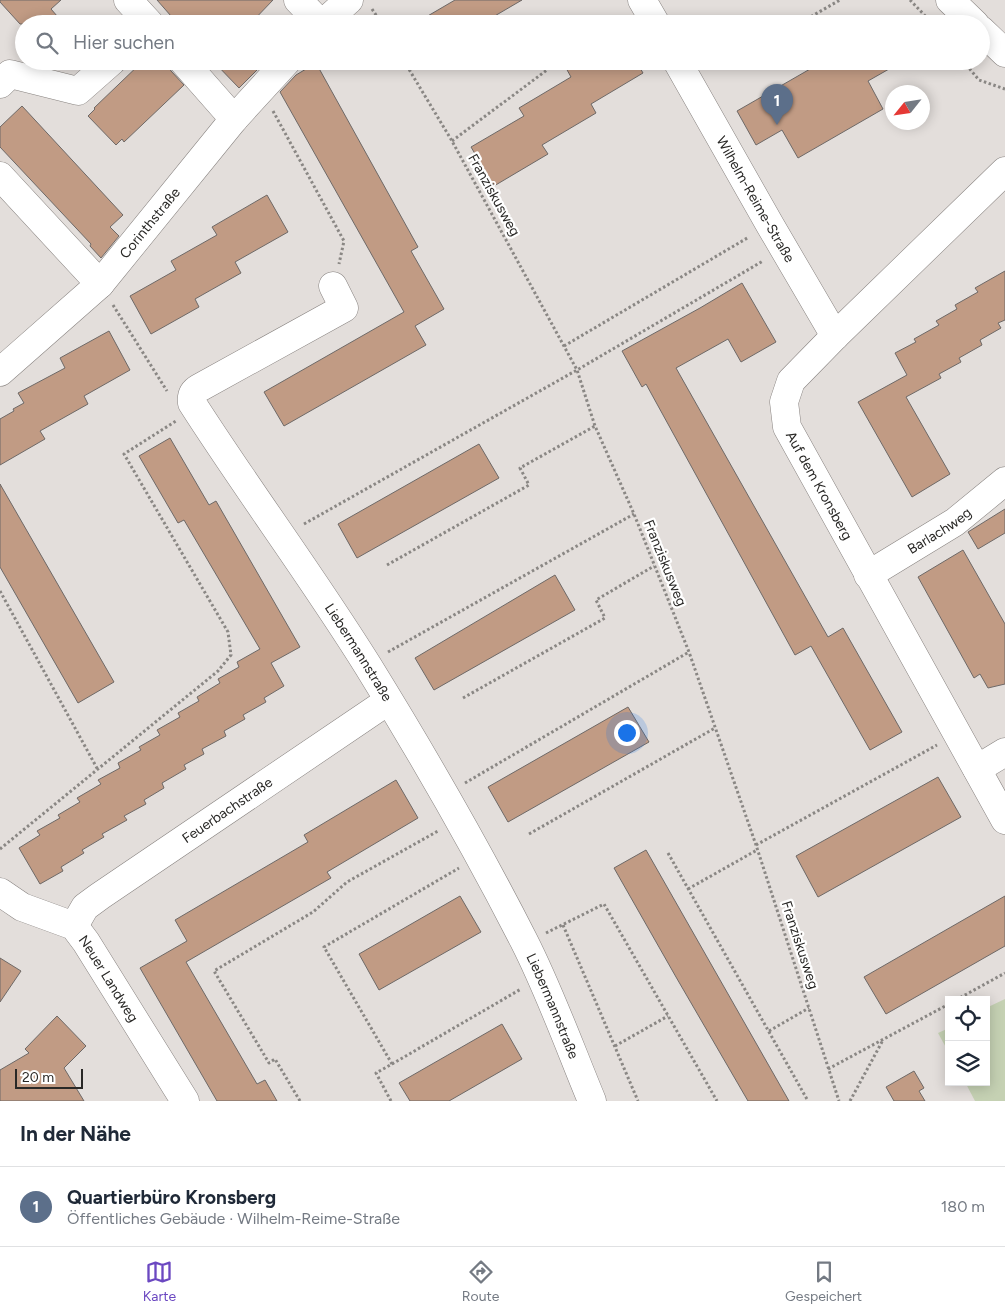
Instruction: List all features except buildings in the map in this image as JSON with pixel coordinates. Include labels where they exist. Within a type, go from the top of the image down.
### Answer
[{"type":"street","points":[[128,0],[142,15]]},
{"type":"street","points":[[298,0],[312,15]]},
{"type":"street","points":[[642,0],[651,15]]},
{"type":"street","points":[[950,0],[966,15]]},
{"type":"street","points":[[337,15],[359,3]]},
{"type":"street","points":[[990,38],[1005,52]]},
{"type":"street","points":[[0,84],[10,74],[78,92],[102,70]]},
{"type":"street","points":[[191,70],[234,119]]},
{"type":"street","name":"Corinthstraße","points":[[0,372],[100,284],[234,119],[278,70]]},
{"type":"street","name":"Wilhelm-Reime-Straße","points":[[682,70],[835,336]]},
{"type":"street","name":"Auf dem Kronsberg","points":[[1005,171],[791,381],[784,402],[787,427],[1005,820]]},
{"type":"street","points":[[0,176],[100,284]]},
{"type":"street","points":[[193,403],[194,391],[344,308],[333,286]]},
{"type":"street","name":"Liebermannstraße","points":[[193,403],[367,665],[459,819],[525,943],[592,1101]]},
{"type":"street","name":"Barlachweg","points":[[868,575],[955,522],[1005,481]]},
{"type":"street","name":"Feuerbachstraße","points":[[74,926],[85,907],[100,896],[388,701]]},
{"type":"street","points":[[977,769],[1005,752]]},
{"type":"street","name":"Neuer Landweg","points":[[0,892],[22,906],[74,926],[86,942],[185,1101]]},
{"type":"path","points":[[814,15],[840,0]]},
{"type":"path","points":[[910,0],[924,15]]},
{"type":"path","points":[[359,3],[372,15]]},
{"type":"path","name":"Franziskusweg","points":[[409,70],[452,142],[577,370],[596,426],[634,514],[689,652],[758,850],[839,1101]]},
{"type":"path","points":[[452,142],[547,70]]},
{"type":"path","points":[[971,70],[979,80],[1005,89]]},
{"type":"path","points":[[261,88],[344,241],[333,286]]},
{"type":"path","points":[[564,346],[770,225]]},
{"type":"path","points":[[315,517],[577,370],[784,249]]},
{"type":"path","points":[[100,284],[169,394],[193,403]]},
{"type":"path","points":[[0,849],[218,671],[231,655],[228,632],[124,454],[193,403]]},
{"type":"path","points":[[387,565],[529,485],[520,468],[596,426]]},
{"type":"path","points":[[401,643],[634,514]]},
{"type":"path","points":[[463,698],[605,618],[596,600],[654,566]]},
{"type":"path","points":[[0,591],[98,770]]},
{"type":"path","points":[[475,778],[689,652]]},
{"type":"path","points":[[528,834],[715,728]]},
{"type":"path","points":[[756,845],[956,734]]},
{"type":"path","points":[[300,1101],[275,1059],[269,1063],[214,971],[313,912],[347,882],[459,819]]},
{"type":"path","points":[[688,889],[758,850]]},
{"type":"path","points":[[668,853],[808,1101]]},
{"type":"path","points":[[392,1064],[324,946],[480,857]]},
{"type":"path","points":[[525,943],[604,904],[717,1101]]},
{"type":"path","points":[[563,924],[638,1101]]},
{"type":"path","points":[[963,996],[1005,973]]},
{"type":"path","points":[[392,1101],[376,1072],[541,978]]},
{"type":"path","points":[[828,1068],[945,1006]]},
{"type":"path","points":[[769,1031],[809,1008]]},
{"type":"path","points":[[615,1046],[668,1016]]},
{"type":"path","points":[[850,1101],[883,1039]]},
{"type":"green space","points":[[1005,999],[1005,1101],[975,1101],[967,1086],[990,1086],[990,1006]]},
{"type":"green space","points":[[945,1030],[945,1046],[938,1033]]},
{"type":"place","name":"Quartierbüro Kronsberg","points":[[777,125]]}]
